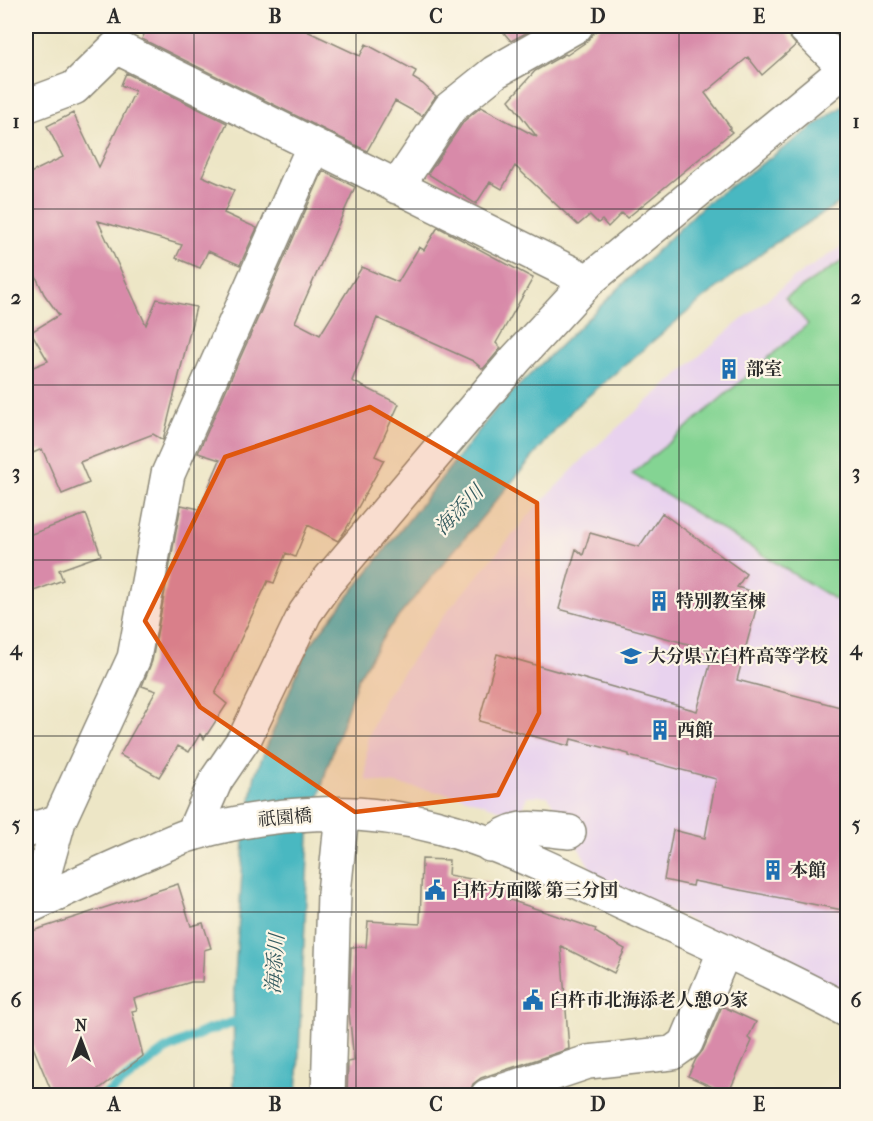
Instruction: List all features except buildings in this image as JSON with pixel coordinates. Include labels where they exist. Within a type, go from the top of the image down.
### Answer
[{"type":"street","points":[[398,187],[450,108],[495,72],[576,26]]},
{"type":"street","points":[[193,833],[216,780],[246,736],[305,613],[327,582],[509,367],[588,281],[846,67],[803,26]]},
{"type":"street","points":[[26,105],[74,88],[116,47],[588,281]]},
{"type":"street","points":[[31,906],[59,821],[134,658],[168,474],[314,145]]},
{"type":"street","points":[[328,1095],[336,814]]},
{"type":"street","name":"祇園橋","points":[[31,906],[91,876],[193,833],[279,816],[336,814],[387,817],[437,826],[548,869],[725,950],[848,1011]]},
{"type":"street","points":[[26,831],[59,821]]},
{"type":"street","points":[[490,845],[500,836],[518,828],[569,832]]},
{"type":"street","points":[[487,1095],[588,1062],[672,1053],[686,1043],[725,950]]},
{"type":"highlighted area","points":[[370,407],[537,503],[539,713],[498,795],[355,812],[200,707],[145,621],[225,457]]},
{"type":"shaded area","name":"大分県立臼杵高等学校","points":[[847,243],[847,994],[595,876],[548,796],[527,796],[521,817],[461,796],[366,780],[367,740],[384,698],[445,614],[538,505],[592,450],[729,330],[792,279]]},
{"type":"green space","points":[[847,258],[847,602],[834,599],[632,474],[808,324],[785,298]]},
{"type":"water","name":"海添川","points":[[847,103],[847,198],[769,247],[698,303],[574,408],[389,628],[358,678],[326,771],[309,835],[297,1095],[233,1096],[234,991],[244,843],[255,775],[307,649],[500,404],[704,205]]},
{"type":"waterway","points":[[104,1096],[165,1050],[206,1031],[245,1019]]},
{"type":"place","name":"部室","points":[[729,369]]},
{"type":"place","name":"特別教室棟","points":[[659,601]]},
{"type":"place","name":"大分県立臼杵高等学校","points":[[631,656]]},
{"type":"place","name":"西館","points":[[660,730]]},
{"type":"place","name":"本館","points":[[773,870]]},
{"type":"place","name":"臼杵方面隊 第三分団","points":[[435,890]]},
{"type":"place","name":"臼杵市北海添老人憩の家","points":[[533,1000]]}]
